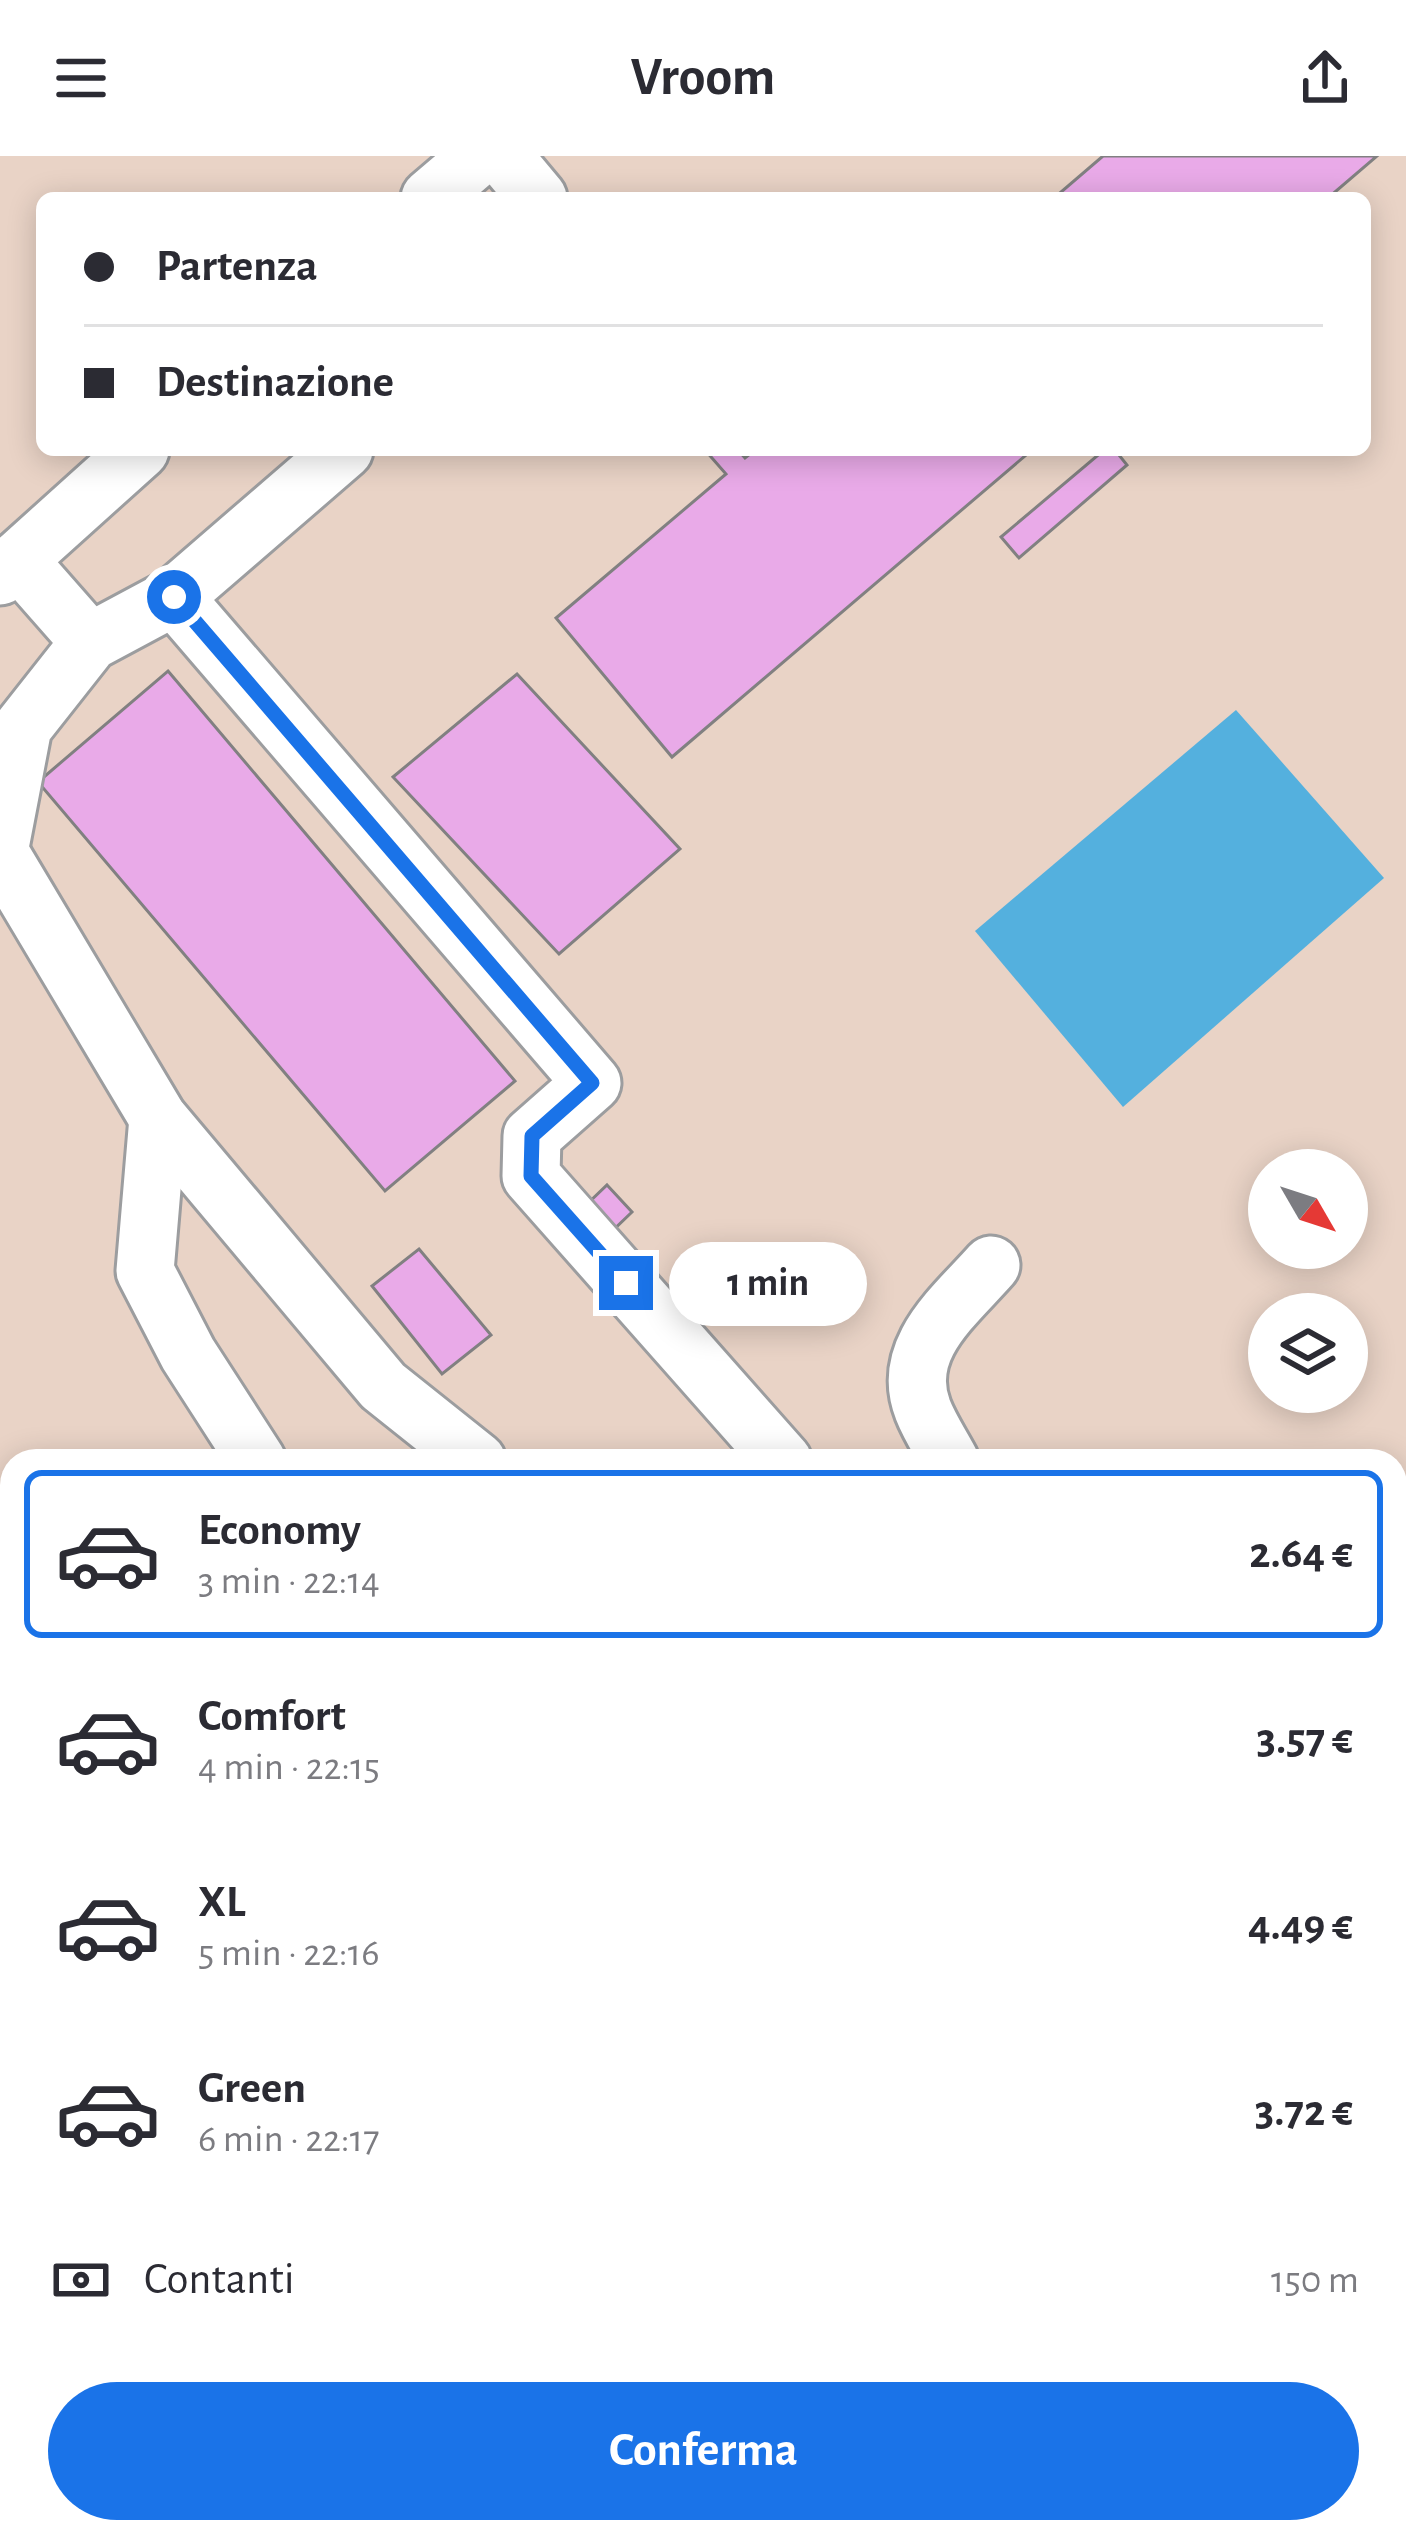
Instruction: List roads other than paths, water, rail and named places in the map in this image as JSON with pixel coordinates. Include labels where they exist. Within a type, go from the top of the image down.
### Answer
[{"type":"lane","points":[[437,192],[479,156]]},
{"type":"lane","points":[[503,156],[533,192]]},
{"type":"lane","points":[[89,642],[9,568],[133,456]]},
{"type":"lane","points":[[337,456],[174,597],[89,642],[22,727],[0,850],[158,1118],[383,1386],[462,1449]]},
{"type":"lane","points":[[174,597],[592,1083],[532,1136],[531,1176],[773,1449]]},
{"type":"lane","points":[[158,1118],[146,1271],[188,1354],[249,1449]]},
{"type":"lane","points":[[944,1449],[922,1407],[915,1370],[928,1336],[991,1264]]},
{"type":"water","points":[[1236,710],[1384,878],[1123,1107],[975,931]]}]
